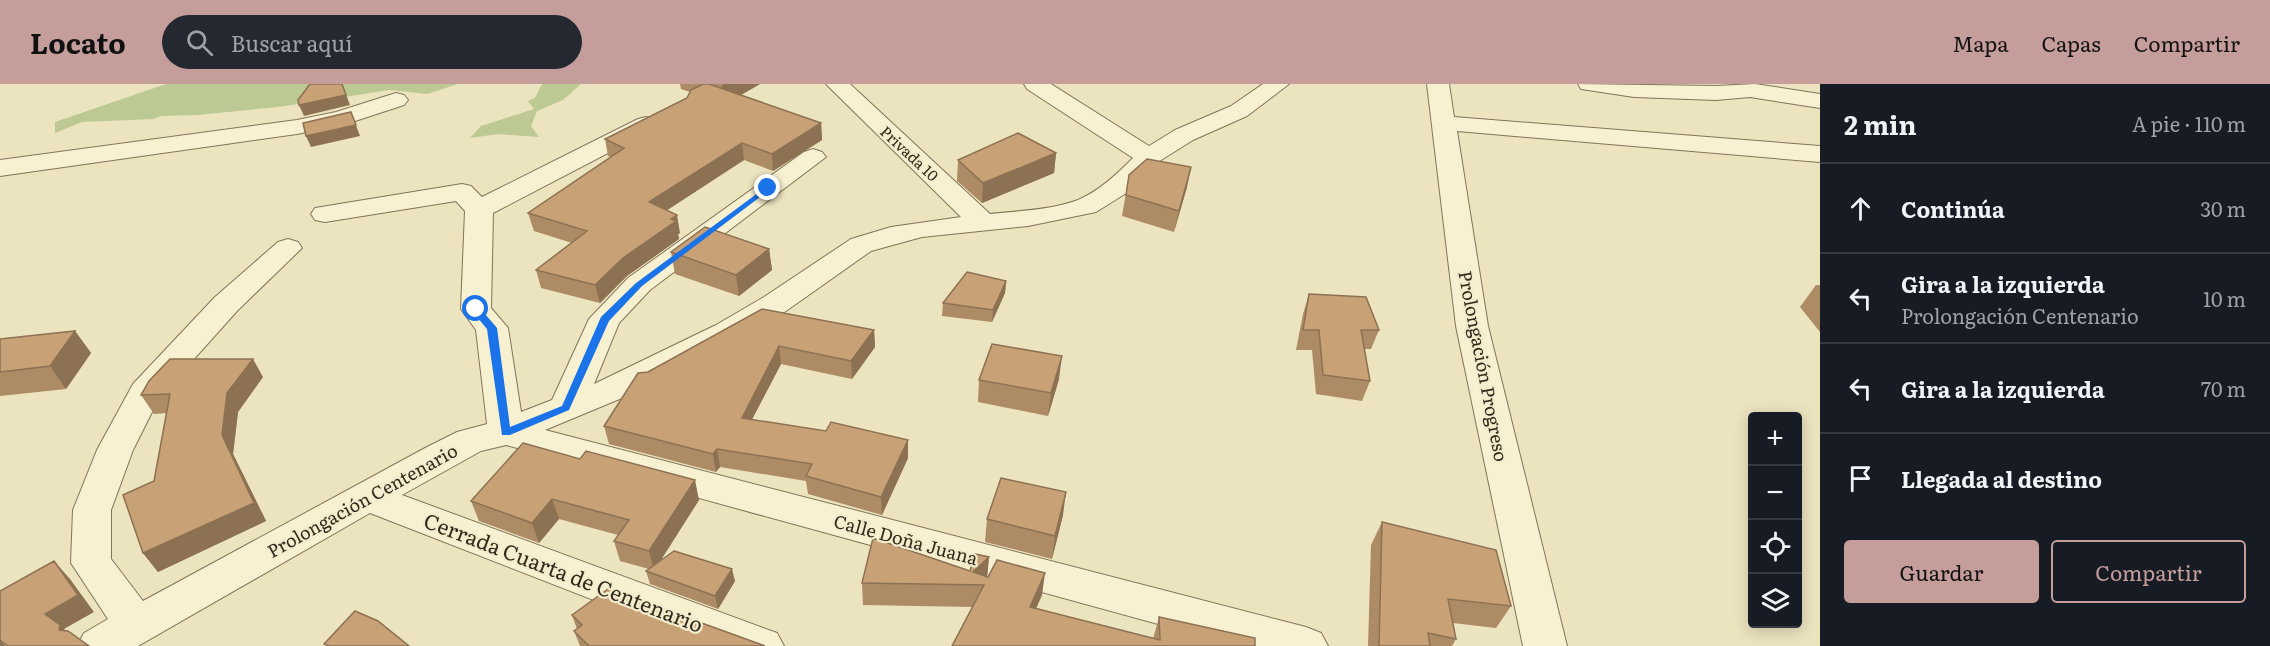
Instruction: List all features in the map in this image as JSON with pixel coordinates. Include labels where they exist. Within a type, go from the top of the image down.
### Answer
[{"type":"street","name":"Privada 10","points":[[837,84],[984,223]]},
{"type":"street","points":[[1035,84],[1149,157]]},
{"type":"street","name":"Prolongación Centenario","points":[[99,646],[365,496],[470,441],[506,432],[622,385],[727,332],[775,304],[861,245],[891,235],[922,229],[1028,218],[1086,206],[1119,186],[1149,157],[1184,135],[1239,111],[1278,84]]},
{"type":"street","name":"Prolongación Progreso","points":[[1438,84],[1472,326],[1545,646]]},
{"type":"street","points":[[1589,84],[1634,90],[1716,93],[1750,90],[1820,101]]},
{"type":"street","points":[[0,168],[297,128],[341,118],[396,100]]},
{"type":"street","points":[[479,209],[669,112]]},
{"type":"street","points":[[1445,123],[1820,154]]},
{"type":"street","points":[[566,408],[582,365],[605,320],[639,284],[813,157]]},
{"type":"street","points":[[325,214],[462,192],[479,209],[476,309],[492,328],[506,432]]},
{"type":"street","points":[[136,624],[91,563],[92,510],[115,450],[146,392],[226,304],[288,248]]},
{"type":"street","name":"Calle Doña Juana","points":[[506,432],[1306,646]]},
{"type":"street","name":"Cerrada Cuarta de Centenario","points":[[365,496],[762,646]]},
{"type":"green space","points":[[166,84],[458,84],[427,94],[390,90],[278,107],[161,116],[153,119],[82,122],[55,133],[55,122]]},
{"type":"green space","points":[[542,84],[581,84],[563,100],[537,111],[531,126],[539,137],[498,134],[470,138],[481,126],[534,109],[528,101],[535,98]]},
{"type":"building","points":[[310,84],[342,84],[346,95],[299,105],[298,100]]},
{"type":"building","points":[[703,84],[709,84],[821,123],[772,154],[742,143],[649,202],[677,215],[671,219],[676,221],[623,258],[595,285],[536,270],[587,231],[528,213],[624,148],[605,139],[687,98],[691,90]]},
{"type":"building","points":[[351,112],[356,125],[306,136],[303,123]]},
{"type":"building","points":[[1018,133],[1056,153],[983,183],[958,160]]},
{"type":"building","points":[[1147,159],[1191,167],[1179,211],[1126,195],[1129,175]]},
{"type":"building","points":[[705,227],[769,249],[736,275],[671,252]]},
{"type":"building","points":[[967,272],[1006,281],[993,310],[943,303]]},
{"type":"building","points":[[1309,294],[1366,297],[1379,330],[1361,330],[1370,381],[1323,375],[1319,330],[1303,330]]},
{"type":"building","points":[[762,309],[874,330],[851,361],[779,346],[742,418],[826,431],[831,422],[908,440],[881,497],[806,476],[812,464],[717,449],[713,454],[604,426],[638,373],[648,372]]},
{"type":"building","points":[[75,331],[50,366],[0,372],[0,339]]},
{"type":"building","points":[[992,344],[1062,356],[1051,393],[979,380]]},
{"type":"building","points":[[170,359],[253,359],[227,393],[222,435],[254,503],[143,553],[123,495],[154,481],[170,394],[141,395],[149,381]]},
{"type":"building","points":[[523,443],[580,459],[586,451],[695,480],[649,551],[614,541],[629,520],[552,499],[532,523],[471,501]]},
{"type":"building","points":[[1001,478],[1066,492],[1055,536],[987,519]]},
{"type":"building","points":[[1382,522],[1496,550],[1511,606],[1448,599],[1456,639],[1428,633],[1430,646],[1379,646]]},
{"type":"building","points":[[873,538],[970,571],[975,554],[989,557],[973,572],[988,577],[997,560],[1045,573],[1030,607],[1160,640],[1159,617],[1255,638],[1255,646],[952,646],[984,585],[862,583]]},
{"type":"building","points":[[674,551],[732,569],[715,596],[646,571]]},
{"type":"building","points":[[54,561],[78,595],[45,614],[60,625],[59,630],[68,631],[89,646],[8,646],[0,640],[0,591]]},
{"type":"building","points":[[608,589],[765,646],[589,646],[574,631],[582,625],[572,615]]},
{"type":"building","points":[[355,611],[378,621],[409,646],[329,646],[324,644]]},
{"type":"route","points":[[476,309],[492,328],[506,432],[566,408],[582,365],[605,320],[639,284],[768,188]]}]
